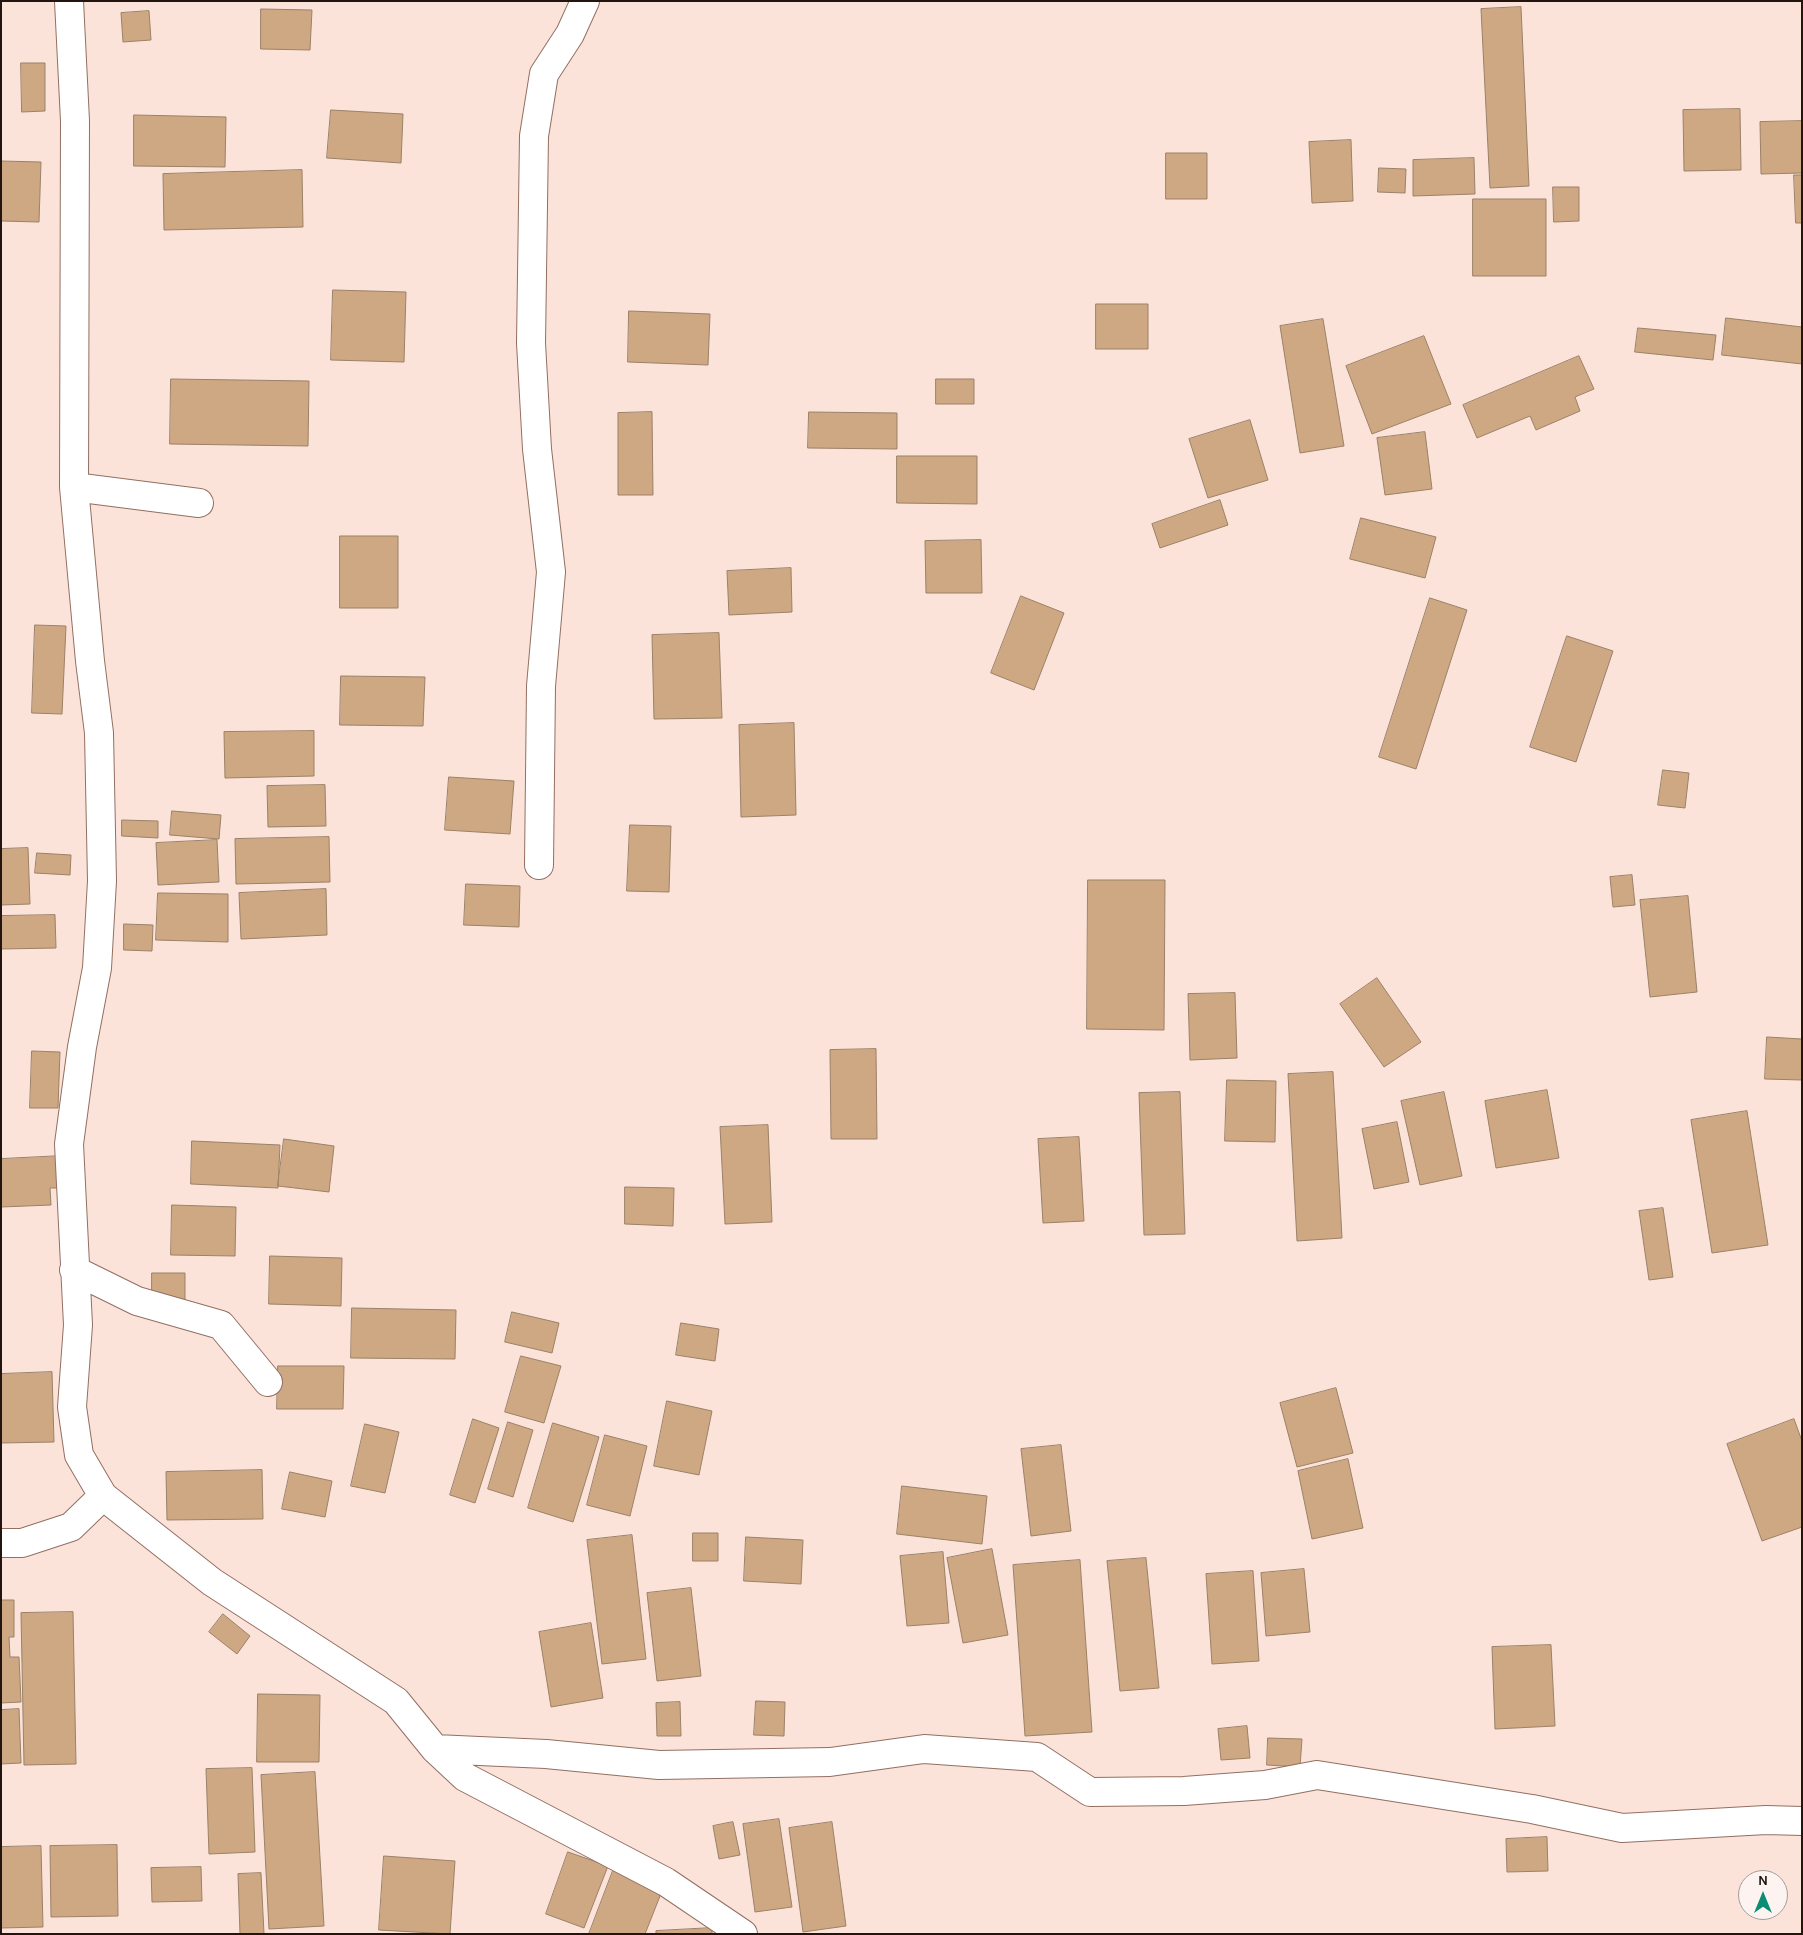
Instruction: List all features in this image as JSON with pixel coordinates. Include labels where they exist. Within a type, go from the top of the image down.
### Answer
[{"type":"street","points":[[69,1],[75,120],[74,487],[90,661],[99,733],[102,881],[97,968],[82,1047],[69,1144],[78,1325],[72,1407],[80,1455],[103,1496],[212,1582],[396,1701],[435,1749],[465,1777],[666,1882],[743,1934]]},
{"type":"street","points":[[539,865],[541,686],[551,572],[537,449],[531,343],[534,136],[544,74],[570,34],[585,1]]},
{"type":"street","points":[[74,487],[199,503]]},
{"type":"street","points":[[74,1270],[138,1301],[221,1325],[268,1382]]},
{"type":"street","points":[[1,1544],[22,1542],[71,1527],[103,1496]]},
{"type":"street","points":[[435,1749],[546,1754],[659,1765],[830,1762],[924,1749],[1037,1757],[1090,1792],[1265,1786],[1317,1775],[1532,1810],[1622,1828],[1766,1820],[1802,1821]]},
{"type":"building","points":[[1521,7],[1529,186],[1490,188],[1481,9]]},
{"type":"building","points":[[261,9],[312,10],[310,50],[261,49]]},
{"type":"building","points":[[149,11],[151,40],[123,42],[121,13]]},
{"type":"building","points":[[21,63],[45,63],[45,111],[22,112]]},
{"type":"building","points":[[1740,109],[1741,170],[1684,171],[1683,110]]},
{"type":"building","points":[[331,110],[403,114],[401,163],[327,158]]},
{"type":"building","points":[[134,115],[226,117],[225,167],[134,166]]},
{"type":"building","points":[[1802,121],[1802,173],[1761,174],[1760,122]]},
{"type":"building","points":[[1351,140],[1353,201],[1312,203],[1309,142]]},
{"type":"building","points":[[1166,153],[1207,153],[1207,199],[1166,199]]},
{"type":"building","points":[[1474,158],[1475,194],[1413,196],[1413,160]]},
{"type":"building","points":[[1,161],[41,162],[39,222],[1,221]]},
{"type":"building","points":[[1379,168],[1406,169],[1405,193],[1378,192]]},
{"type":"building","points":[[302,170],[303,227],[164,230],[163,174]]},
{"type":"building","points":[[1794,175],[1802,175],[1802,223],[1796,223]]},
{"type":"building","points":[[1553,187],[1579,187],[1579,221],[1554,222]]},
{"type":"building","points":[[1473,199],[1546,199],[1546,276],[1473,276]]},
{"type":"building","points":[[333,290],[406,292],[404,362],[331,360]]},
{"type":"building","points":[[1096,304],[1148,304],[1148,349],[1096,349]]},
{"type":"building","points":[[629,311],[710,314],[708,365],[628,362]]},
{"type":"building","points":[[1726,318],[1802,327],[1802,364],[1722,355]]},
{"type":"building","points":[[1323,319],[1344,446],[1300,453],[1280,326]]},
{"type":"building","points":[[1638,328],[1716,335],[1713,360],[1635,352]]},
{"type":"building","points":[[1424,336],[1451,404],[1372,434],[1346,366]]},
{"type":"building","points":[[1579,356],[1594,389],[1575,397],[1580,411],[1536,430],[1530,416],[1477,438],[1463,405]]},
{"type":"building","points":[[171,379],[309,381],[308,446],[170,444]]},
{"type":"building","points":[[936,379],[974,379],[974,404],[936,404]]},
{"type":"building","points":[[652,412],[653,495],[618,495],[618,413]]},
{"type":"building","points":[[809,412],[897,413],[897,449],[808,448]]},
{"type":"building","points":[[1250,420],[1268,480],[1208,498],[1189,439]]},
{"type":"building","points":[[1425,432],[1432,489],[1385,495],[1377,438]]},
{"type":"building","points":[[897,456],[977,456],[977,504],[897,503]]},
{"type":"building","points":[[1220,500],[1228,525],[1160,548],[1152,524]]},
{"type":"building","points":[[1361,518],[1436,537],[1425,578],[1350,559]]},
{"type":"building","points":[[340,536],[398,536],[398,608],[340,608]]},
{"type":"building","points":[[981,540],[982,593],[926,593],[925,541]]},
{"type":"building","points":[[791,568],[792,612],[729,615],[727,571]]},
{"type":"building","points":[[1021,596],[1064,613],[1034,690],[991,673]]},
{"type":"building","points":[[1430,598],[1467,610],[1416,769],[1379,757]]},
{"type":"building","points":[[35,625],[66,626],[62,714],[32,713]]},
{"type":"building","points":[[719,633],[722,718],[654,719],[652,635]]},
{"type":"building","points":[[1567,636],[1613,651],[1576,762],[1530,747]]},
{"type":"building","points":[[341,676],[425,677],[423,726],[340,725]]},
{"type":"building","points":[[794,723],[796,815],[741,817],[739,725]]},
{"type":"building","points":[[314,731],[314,776],[225,778],[224,732]]},
{"type":"building","points":[[1663,770],[1689,773],[1685,808],[1658,805]]},
{"type":"building","points":[[449,777],[514,781],[510,834],[445,830]]},
{"type":"building","points":[[325,785],[326,826],[268,827],[267,786]]},
{"type":"building","points":[[172,811],[221,815],[219,839],[170,835]]},
{"type":"building","points":[[122,820],[158,821],[158,838],[122,836]]},
{"type":"building","points":[[630,825],[671,826],[669,892],[627,891]]},
{"type":"building","points":[[329,837],[330,882],[236,884],[235,839]]},
{"type":"building","points":[[217,840],[219,882],[158,885],[156,843]]},
{"type":"building","points":[[28,848],[30,904],[1,905],[1,849]]},
{"type":"building","points":[[37,853],[71,855],[70,875],[35,873]]},
{"type":"building","points":[[1632,875],[1635,905],[1613,907],[1610,877]]},
{"type":"building","points":[[1088,880],[1165,880],[1164,1030],[1087,1029]]},
{"type":"building","points":[[466,884],[520,886],[519,927],[464,925]]},
{"type":"building","points":[[326,889],[327,935],[241,939],[239,893]]},
{"type":"building","points":[[158,893],[228,894],[228,942],[156,940]]},
{"type":"building","points":[[1688,896],[1697,992],[1650,997],[1640,900]]},
{"type":"building","points":[[55,915],[56,948],[1,949],[1,916]]},
{"type":"building","points":[[124,924],[153,925],[152,951],[124,950]]},
{"type":"building","points":[[1377,978],[1421,1042],[1384,1067],[1340,1004]]},
{"type":"building","points":[[1235,993],[1237,1058],[1190,1060],[1188,994]]},
{"type":"building","points":[[1767,1037],[1802,1039],[1802,1080],[1765,1079]]},
{"type":"building","points":[[876,1049],[877,1139],[831,1139],[830,1050]]},
{"type":"building","points":[[32,1051],[60,1052],[58,1108],[30,1108]]},
{"type":"building","points":[[1333,1072],[1342,1238],[1297,1241],[1288,1074]]},
{"type":"building","points":[[1227,1080],[1276,1081],[1275,1142],[1225,1141]]},
{"type":"building","points":[[1547,1090],[1559,1158],[1496,1168],[1485,1101]]},
{"type":"building","points":[[1180,1092],[1185,1234],[1144,1235],[1139,1093]]},
{"type":"building","points":[[1444,1092],[1462,1176],[1420,1185],[1401,1101]]},
{"type":"building","points":[[1747,1111],[1768,1245],[1712,1253],[1691,1120]]},
{"type":"building","points":[[1397,1122],[1409,1182],[1374,1189],[1362,1129]]},
{"type":"building","points":[[768,1125],[772,1222],[725,1224],[720,1127]]},
{"type":"building","points":[[1079,1137],[1084,1221],[1043,1223],[1038,1139]]},
{"type":"building","points":[[284,1139],[334,1146],[329,1192],[278,1186]]},
{"type":"building","points":[[192,1141],[280,1145],[278,1188],[191,1184]]},
{"type":"building","points":[[62,1156],[63,1188],[50,1188],[51,1205],[1,1207],[1,1159]]},
{"type":"building","points":[[625,1187],[674,1188],[673,1226],[625,1224]]},
{"type":"building","points":[[172,1205],[236,1207],[235,1256],[171,1255]]},
{"type":"building","points":[[1663,1208],[1673,1277],[1649,1280],[1639,1211]]},
{"type":"building","points":[[270,1256],[342,1258],[341,1306],[269,1304]]},
{"type":"building","points":[[152,1273],[185,1273],[185,1303],[152,1303]]},
{"type":"building","points":[[352,1308],[456,1310],[455,1359],[351,1358]]},
{"type":"building","points":[[512,1312],[559,1323],[552,1353],[505,1342]]},
{"type":"building","points":[[681,1323],[719,1329],[715,1361],[676,1355]]},
{"type":"building","points":[[521,1356],[561,1366],[544,1423],[505,1412]]},
{"type":"building","points":[[278,1366],[344,1366],[343,1409],[277,1409]]},
{"type":"building","points":[[52,1372],[54,1442],[1,1443],[1,1374]]},
{"type":"building","points":[[1336,1388],[1353,1453],[1297,1467],[1280,1403]]},
{"type":"building","points":[[667,1401],[712,1411],[699,1475],[654,1466]]},
{"type":"building","points":[[473,1419],[499,1428],[475,1503],[450,1495]]},
{"type":"building","points":[[1794,1419],[1802,1441],[1802,1527],[1762,1541],[1727,1444]]},
{"type":"building","points":[[508,1422],[533,1430],[513,1497],[488,1489]]},
{"type":"building","points":[[553,1423],[599,1437],[573,1522],[528,1508]]},
{"type":"building","points":[[365,1424],[399,1432],[385,1493],[351,1486]]},
{"type":"building","points":[[605,1435],[647,1446],[630,1516],[587,1505]]},
{"type":"building","points":[[1061,1445],[1071,1531],[1031,1536],[1021,1449]]},
{"type":"building","points":[[1348,1459],[1363,1528],[1312,1539],[1298,1471]]},
{"type":"building","points":[[262,1470],[263,1519],[167,1520],[166,1472]]},
{"type":"building","points":[[290,1472],[332,1481],[325,1517],[282,1509]]},
{"type":"building","points":[[902,1486],[987,1496],[982,1544],[897,1534]]},
{"type":"building","points":[[693,1533],[718,1533],[718,1561],[693,1561]]},
{"type":"building","points":[[632,1535],[646,1659],[602,1664],[587,1540]]},
{"type":"building","points":[[746,1537],[803,1540],[801,1584],[744,1581]]},
{"type":"building","points":[[992,1549],[1008,1635],[963,1643],[947,1558]]},
{"type":"building","points":[[943,1552],[949,1623],[907,1626],[900,1556]]},
{"type":"building","points":[[1146,1558],[1159,1688],[1120,1691],[1107,1561]]},
{"type":"building","points":[[1080,1560],[1092,1732],[1025,1736],[1013,1565]]},
{"type":"building","points":[[1304,1569],[1310,1632],[1266,1636],[1261,1573]]},
{"type":"building","points":[[1253,1571],[1259,1661],[1212,1664],[1206,1574]]},
{"type":"building","points":[[691,1588],[701,1676],[657,1681],[647,1593]]},
{"type":"building","points":[[1,1600],[14,1600],[14,1637],[9,1637],[10,1657],[19,1657],[21,1702],[1,1703]]},
{"type":"building","points":[[73,1612],[76,1764],[24,1765],[21,1613]]},
{"type":"building","points":[[223,1614],[250,1636],[237,1654],[209,1632]]},
{"type":"building","points":[[591,1623],[603,1698],[551,1707],[539,1632]]},
{"type":"building","points":[[1551,1645],[1555,1726],[1495,1729],[1492,1647]]},
{"type":"building","points":[[258,1694],[320,1695],[319,1762],[257,1762]]},
{"type":"building","points":[[756,1701],[785,1702],[784,1736],[754,1735]]},
{"type":"building","points":[[680,1702],[681,1736],[657,1736],[656,1703]]},
{"type":"building","points":[[19,1709],[21,1763],[1,1764],[1,1710]]},
{"type":"building","points":[[1247,1726],[1250,1758],[1221,1760],[1218,1729]]},
{"type":"building","points":[[1268,1738],[1302,1739],[1300,1767],[1267,1765]]},
{"type":"building","points":[[252,1768],[255,1852],[209,1854],[206,1769]]},
{"type":"building","points":[[315,1772],[324,1926],[269,1929],[261,1775]]},
{"type":"building","points":[[779,1819],[792,1907],[755,1912],[743,1824]]},
{"type":"building","points":[[733,1822],[740,1855],[719,1859],[713,1826]]},
{"type":"building","points":[[832,1822],[846,1926],[803,1932],[789,1828]]},
{"type":"building","points":[[1547,1837],[1548,1871],[1507,1872],[1506,1839]]},
{"type":"building","points":[[117,1845],[118,1916],[51,1917],[50,1846]]},
{"type":"building","points":[[41,1846],[43,1927],[1,1928],[1,1847]]},
{"type":"building","points":[[568,1852],[608,1866],[584,1928],[546,1914]]},
{"type":"building","points":[[384,1856],[455,1861],[450,1934],[379,1930]]},
{"type":"building","points":[[201,1867],[202,1901],[152,1902],[151,1868]]},
{"type":"building","points":[[614,1868],[664,1886],[645,1934],[589,1934]]},
{"type":"building","points":[[261,1873],[264,1934],[240,1934],[238,1874]]},
{"type":"building","points":[[712,1928],[712,1934],[656,1934],[656,1931]]}]
